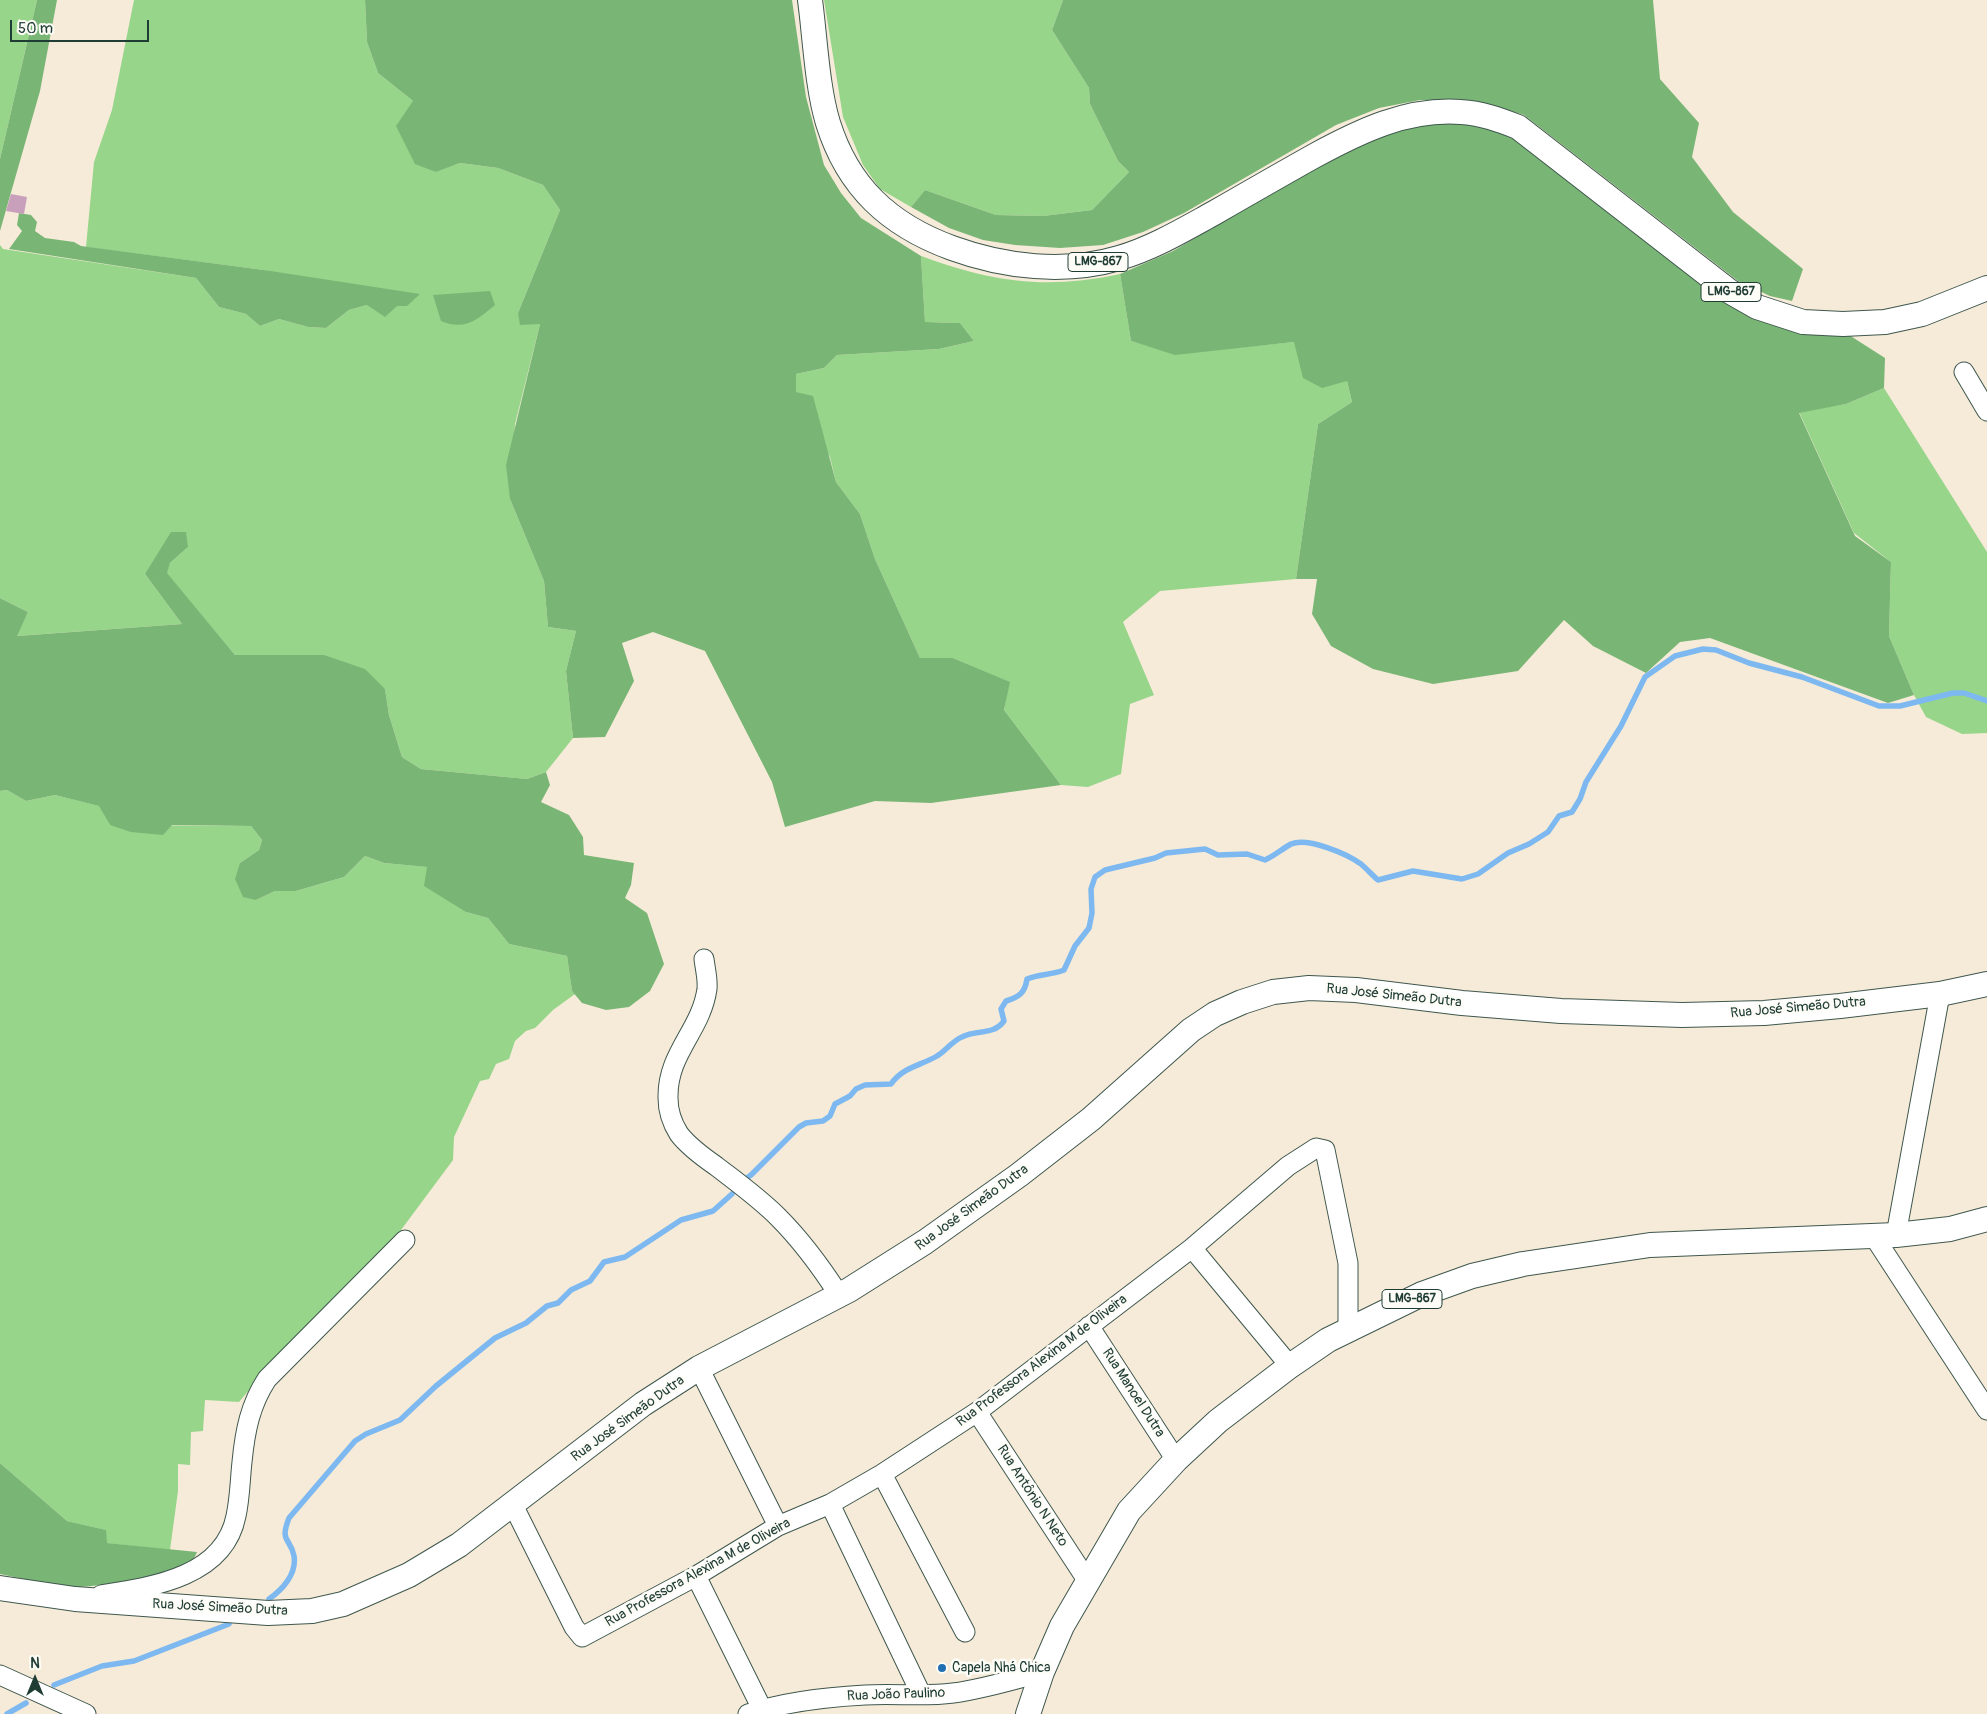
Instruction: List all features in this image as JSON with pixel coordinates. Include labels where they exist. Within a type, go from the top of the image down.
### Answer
[{"type":"main road","name":"LMG-867","points":[[810,0],[822,94],[828,122],[841,154],[857,183],[880,208],[901,223],[935,242],[973,256],[1011,264],[1045,267],[1082,266],[1117,258],[1152,246],[1185,229],[1352,135],[1396,118],[1430,113],[1462,112],[1494,118],[1518,127],[1729,291],[1757,307],[1803,322],[1843,324],[1885,322],[1922,314],[1987,288]]},
{"type":"main road","name":"Rua José Simeão Dutra","points":[[0,1588],[75,1599],[268,1613],[320,1609],[343,1604],[409,1575],[458,1545],[644,1404],[699,1368],[839,1295],[925,1242],[1019,1175],[1123,1093],[1191,1030],[1215,1014],[1242,1002],[1273,992],[1309,988],[1356,990],[1462,1003],[1551,1010],[1682,1015],[1764,1013],[1940,994],[1987,984]]},
{"type":"main road","name":"LMG-867","points":[[1028,1714],[1042,1672],[1062,1626],[1087,1580],[1129,1511],[1176,1460],[1218,1421],[1290,1366],[1328,1340],[1422,1294],[1472,1276],[1523,1264],[1650,1245],[1885,1235],[1950,1229],[1987,1219]]},
{"type":"street","points":[[1964,372],[1987,411]]},
{"type":"street","points":[[704,958],[708,987],[698,1020],[673,1062],[668,1083],[670,1118],[679,1134],[694,1149],[752,1193],[777,1216],[817,1261],[839,1295]]},
{"type":"street","points":[[1940,994],[1885,1235],[1987,1410]]},
{"type":"street","name":"Rua Professora Alexina M de Oliveira","points":[[513,1505],[574,1627],[582,1637],[696,1576],[778,1526],[830,1504],[882,1474],[977,1412],[1192,1248],[1288,1166],[1316,1148],[1325,1150],[1348,1263],[1348,1330]]},
{"type":"street","points":[[75,1599],[144,1588],[180,1576],[201,1566],[217,1555],[228,1537],[236,1516],[245,1431],[256,1396],[267,1379],[405,1240]]},
{"type":"street","points":[[1192,1248],[1290,1366]]},
{"type":"street","name":"Rua Manoel Dutra","points":[[1089,1326],[1176,1460]]},
{"type":"street","points":[[699,1368],[778,1526]]},
{"type":"street","name":"Rua Antônio N Neto","points":[[977,1412],[1087,1580]]},
{"type":"street","points":[[882,1474],[965,1632]]},
{"type":"street","points":[[830,1504],[921,1694]]},
{"type":"street","points":[[696,1576],[755,1712]]},
{"type":"street","name":"Rua João Paulino","points":[[755,1712],[865,1695],[960,1692],[1042,1672]]},
{"type":"street","points":[[0,1675],[86,1714]]},
{"type":"green space","points":[[0,0],[37,0],[0,159]]},
{"type":"green space","points":[[37,0],[57,0],[40,91],[0,231],[0,159]]},
{"type":"green space","points":[[134,0],[365,0],[367,42],[378,73],[413,101],[435,172],[460,163],[498,168],[543,185],[560,210],[518,313],[540,324],[515,424],[510,499],[544,581],[548,627],[576,631],[566,671],[573,738],[546,772],[527,779],[421,769],[402,757],[389,715],[385,689],[324,655],[235,655],[166,573],[170,563],[188,547],[145,574],[182,624],[16,636],[28,612],[0,598],[0,245],[3,249],[196,278],[219,307],[246,314],[260,326],[279,319],[308,327],[326,328],[349,310],[367,305],[397,306],[264,270],[86,247],[94,162],[112,110]]},
{"type":"green space","points":[[365,0],[792,0],[806,97],[824,165],[841,193],[861,218],[921,256],[925,322],[960,323],[974,341],[939,349],[837,355],[824,368],[796,374],[796,392],[813,396],[836,482],[860,514],[875,559],[920,658],[953,658],[1010,682],[1004,710],[1061,785],[931,803],[875,801],[785,827],[772,782],[705,651],[653,632],[622,643],[634,681],[605,737],[573,738],[566,671],[576,631],[548,627],[544,581],[510,499],[506,465],[540,324],[520,325],[518,313],[560,210],[543,185],[498,168],[460,163],[436,172],[415,164],[396,126],[413,101],[378,73],[367,42]]},
{"type":"green space","points":[[824,0],[1063,0],[1052,30],[1089,88],[1090,104],[1118,161],[1129,172],[1092,210],[1043,216],[996,215],[925,190],[911,207],[880,189],[863,165],[843,117]]},
{"type":"green space","points":[[1063,0],[1653,0],[1660,79],[1699,123],[1692,157],[1733,212],[1803,269],[1792,301],[1770,296],[1738,281],[1524,115],[1493,105],[1462,100],[1420,100],[1379,108],[1336,125],[1184,213],[1143,232],[1103,245],[1060,248],[1015,245],[983,240],[949,228],[911,207],[925,190],[996,215],[1043,216],[1092,210],[1129,172],[1118,161],[1090,104],[1089,88],[1052,30]]},
{"type":"green space","points":[[1445,121],[1484,127],[1501,132],[1520,142],[1698,281],[1849,335],[1885,358],[1884,388],[1846,404],[1799,413],[1855,536],[1891,562],[1889,636],[1914,695],[1888,703],[1710,638],[1680,642],[1646,673],[1593,646],[1564,620],[1518,671],[1433,684],[1373,669],[1331,646],[1312,614],[1317,579],[1296,579],[1318,424],[1352,402],[1347,381],[1322,388],[1303,378],[1294,342],[1175,355],[1131,341],[1120,274],[1173,251],[1356,143],[1386,131]]},
{"type":"green space","points":[[19,213],[31,215],[37,222],[35,231],[45,238],[74,242],[81,246],[264,270],[420,294],[407,306],[397,306],[385,317],[367,305],[349,310],[326,328],[308,327],[279,319],[260,326],[246,314],[219,307],[196,278],[9,249],[22,231],[17,225]]},
{"type":"green space","points":[[921,256],[972,272],[1019,281],[1067,282],[1120,274],[1131,341],[1175,354],[1294,342],[1347,381],[1352,402],[1318,424],[1296,579],[1160,591],[1123,622],[1154,695],[1130,704],[1121,774],[1088,787],[1061,785],[1004,710],[1009,682],[953,658],[920,658],[875,559],[860,514],[836,482],[830,457],[796,392],[796,374],[824,368],[837,355],[939,349],[974,341],[960,323],[925,322]]},
{"type":"green space","points":[[490,291],[495,305],[476,319],[457,325],[441,321],[433,295]]},
{"type":"green space","points":[[1884,388],[1987,552],[1987,733],[1962,734],[1926,717],[1914,695],[1889,636],[1891,562],[1854,533],[1799,412],[1846,404]]},
{"type":"green space","points":[[171,532],[186,532],[188,547],[170,563],[167,573],[235,655],[324,655],[365,669],[385,689],[389,715],[402,757],[421,769],[527,779],[546,772],[550,785],[541,802],[569,815],[583,837],[584,855],[634,863],[631,885],[625,898],[647,913],[664,964],[650,991],[629,1007],[606,1010],[582,1003],[572,991],[567,956],[509,944],[488,918],[466,912],[424,886],[427,867],[384,863],[365,856],[344,877],[296,891],[275,891],[256,900],[243,897],[235,879],[240,863],[259,850],[262,840],[251,826],[172,825],[163,835],[131,832],[110,825],[99,806],[55,795],[26,801],[7,790],[0,791],[0,598],[28,612],[17,636],[182,624],[145,574]]},
{"type":"green space","points":[[7,790],[26,801],[55,795],[100,806],[110,825],[251,826],[262,840],[259,850],[240,863],[256,900],[275,891],[296,891],[344,877],[365,856],[384,863],[428,867],[466,912],[488,918],[509,944],[567,956],[572,991],[575,994],[553,1010],[535,1028],[526,1031],[515,1041],[509,1059],[496,1064],[489,1079],[480,1081],[454,1137],[453,1160],[398,1234],[265,1371],[239,1402],[205,1400],[203,1431],[191,1432],[190,1465],[178,1464],[178,1491],[170,1550],[106,1543],[105,1530],[67,1521],[0,1463],[0,791]]},
{"type":"green space","points":[[0,1463],[67,1521],[106,1530],[107,1543],[197,1552],[196,1555],[185,1565],[171,1570],[134,1580],[95,1586],[59,1586],[0,1574]]},
{"type":"building","points":[[11,194],[27,197],[24,214],[6,211]]},
{"type":"waterway","points":[[744,1180],[799,1127],[806,1123],[823,1121],[830,1116],[835,1104],[850,1096],[856,1089],[865,1085],[891,1084],[901,1074],[937,1056],[958,1039],[990,1031],[1000,1026],[1004,1021],[1001,1009],[1006,1001],[1021,994],[1027,979],[1064,970],[1075,946],[1089,928],[1092,913],[1091,889],[1095,877],[1105,870],[1155,858],[1166,853],[1205,849],[1218,855],[1247,854],[1265,860],[1291,844],[1298,842],[1317,845],[1347,856],[1361,864],[1378,880],[1413,871],[1462,879],[1478,874],[1508,853],[1529,844],[1548,832],[1559,816],[1572,812],[1580,799],[1586,782],[1621,726],[1645,677],[1675,656],[1703,649],[1716,650],[1749,663],[1802,677],[1879,706],[1900,706],[1953,693],[1964,693],[1987,701]]},
{"type":"waterway","points":[[269,1599],[288,1581],[293,1569],[293,1550],[285,1536],[289,1518],[355,1441],[366,1434],[400,1420],[436,1386],[495,1338],[526,1323],[547,1306],[558,1303],[571,1290],[590,1281],[604,1262],[625,1257],[681,1220],[713,1211],[732,1194]]},
{"type":"waterway","points":[[54,1685],[102,1666],[134,1661],[229,1624]]},
{"type":"waterway","points":[[7,1714],[26,1703]]},
{"type":"place","name":"Capela Nhá Chica","points":[[942,1668]]}]
